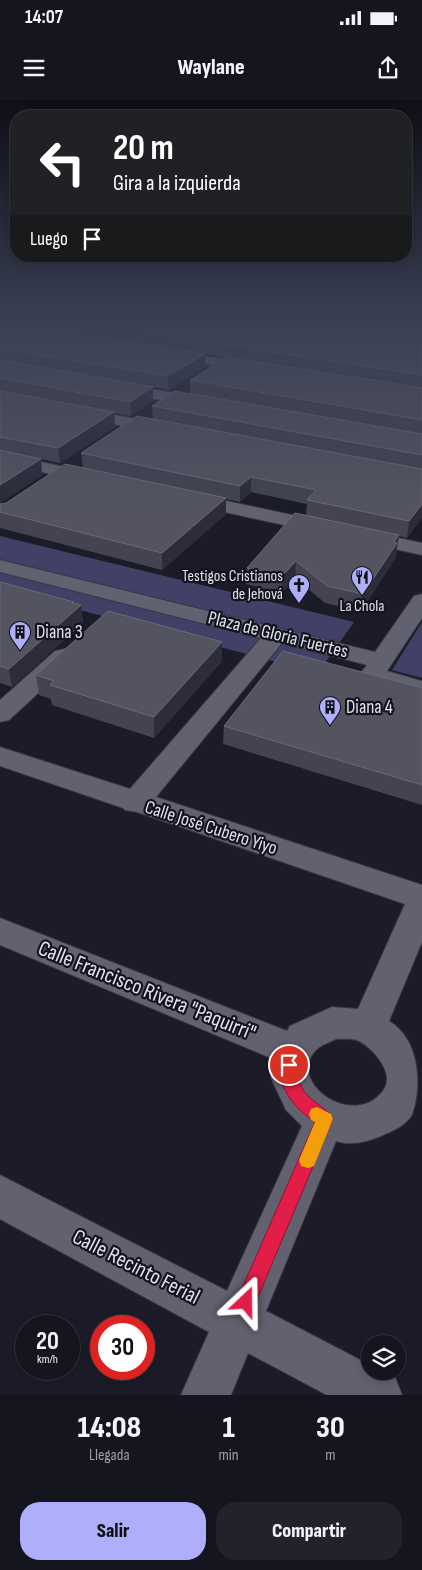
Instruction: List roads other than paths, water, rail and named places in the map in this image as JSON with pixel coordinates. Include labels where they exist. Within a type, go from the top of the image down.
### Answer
[{"type":"street","points":[[111,439],[194,383]]},
{"type":"street","points":[[104,385],[222,407]]},
{"type":"street","points":[[67,411],[179,432]]},
{"type":"street","points":[[0,458],[109,482]]},
{"type":"street","points":[[40,487],[80,459]]},
{"type":"street","points":[[176,496],[422,549]]},
{"type":"street","name":"Plaza de Gloria Fuertes","points":[[0,566],[382,661]]},
{"type":"street","points":[[106,617],[127,598]]},
{"type":"street","points":[[422,601],[372,675],[422,688]]},
{"type":"street","points":[[135,803],[276,635]]},
{"type":"street","points":[[0,714],[78,643]]},
{"type":"street","name":"Calle José Cubero Yiyo","points":[[0,756],[135,803],[422,897]]},
{"type":"street","points":[[368,1028],[422,902]]},
{"type":"street","name":"Calle Francisco Rivera \"Paquirri\"","points":[[0,931],[293,1050]]},
{"type":"street","points":[[332,1023],[350,1023],[368,1028],[383,1036],[395,1049],[404,1064],[406,1080],[413,1099],[394,1109],[381,1119],[363,1125],[344,1124],[325,1119],[309,1109],[298,1096],[290,1081],[289,1065],[293,1050],[302,1038],[316,1028],[332,1023]]},
{"type":"street","points":[[206,1395],[325,1119]]},
{"type":"street","name":"Calle Recinto Ferial","points":[[0,1196],[377,1395]]},
{"type":"place","name":"La Chola","points":[[362,596]]},
{"type":"place","name":"Testigos Cristianos de Jehová","points":[[299,604]]},
{"type":"place","name":"Diana 3","points":[[20,651]]},
{"type":"place","name":"Diana 4","points":[[330,726]]}]
